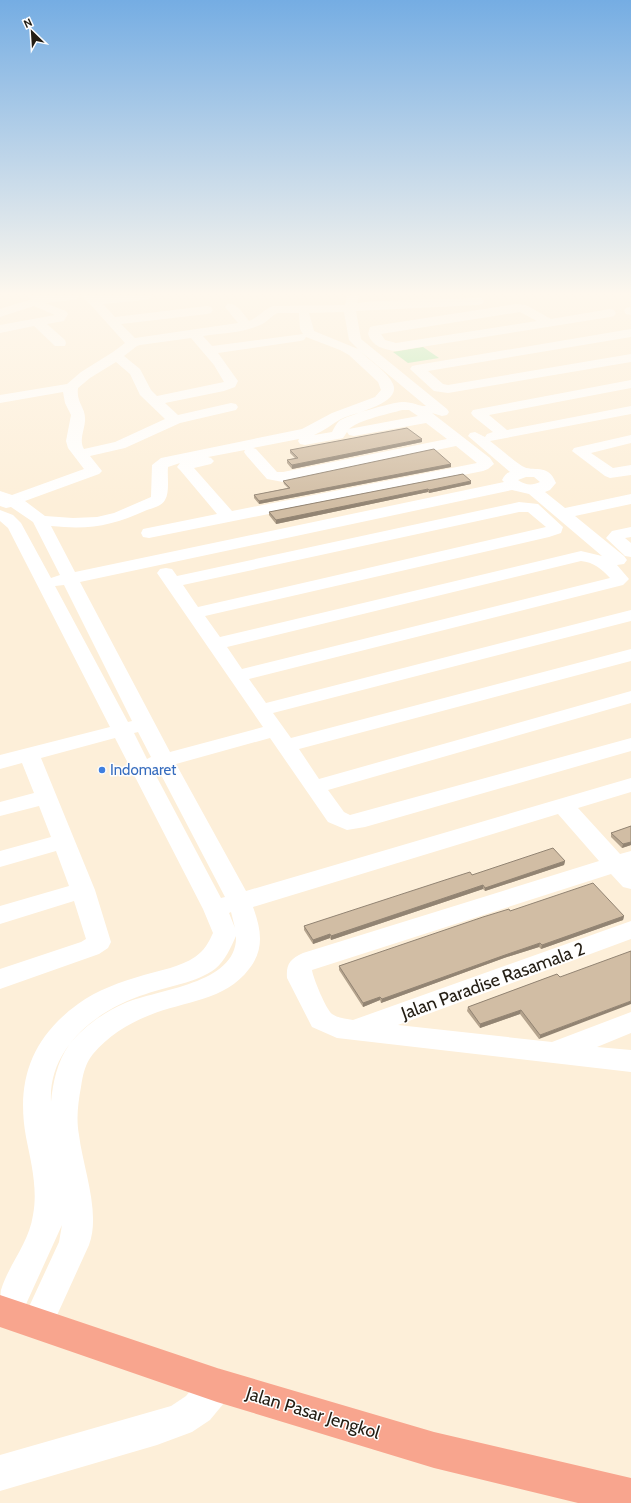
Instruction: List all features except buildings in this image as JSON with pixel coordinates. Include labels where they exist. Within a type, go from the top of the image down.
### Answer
[{"type":"main road","name":"Jalan Pasar Jengkol","points":[[14,1316],[217,1385],[434,1450],[591,1496],[631,1497]]},
{"type":"street","points":[[0,399],[71,386],[83,376],[99,366]]},
{"type":"street","points":[[128,366],[135,372],[145,392],[175,420]]},
{"type":"street","points":[[154,401],[224,387],[230,384],[231,381],[220,366]]},
{"type":"street","points":[[40,520],[85,524],[120,516],[157,500],[159,496],[160,465],[166,461],[306,433],[314,430],[337,416],[380,400],[387,393],[386,383],[368,366]]},
{"type":"street","points":[[149,533],[475,468],[486,464],[485,461],[459,441],[429,412],[385,366]]},
{"type":"street","points":[[393,373],[432,366]]},
{"type":"street","points":[[417,369],[439,388],[448,389],[583,366]]},
{"type":"street","points":[[505,435],[478,413],[631,384]]},
{"type":"street","points":[[3,504],[94,471],[73,444],[78,419],[70,400],[71,386]]},
{"type":"street","points":[[228,517],[185,466],[338,435],[343,426],[356,419],[401,406],[412,406],[429,412],[480,440],[517,479]]},
{"type":"street","points":[[80,454],[120,445],[175,420],[231,407]]},
{"type":"street","points":[[480,440],[631,410]]},
{"type":"street","points":[[631,438],[580,450],[610,473],[631,470]]},
{"type":"street","points":[[251,452],[272,476],[283,477],[459,441]]},
{"type":"street","points":[[46,584],[517,479],[537,473],[548,480],[546,485],[532,489],[631,572]]},
{"type":"street","points":[[562,514],[631,499]]},
{"type":"street","points":[[3,504],[31,511],[40,520],[144,724],[165,761],[227,905]]},
{"type":"street","points":[[3,504],[7,518],[15,526],[46,584],[140,768],[227,905],[248,930],[248,945],[241,963],[236,971],[225,980],[212,986],[141,1007],[102,1029],[79,1053],[68,1073],[65,1094],[64,1133],[73,1177],[78,1216],[76,1238],[14,1316]]},
{"type":"street","points":[[194,612],[549,532],[555,529],[555,527],[532,508],[519,506],[169,578],[314,787],[336,817],[347,823],[357,822],[631,744]]},
{"type":"street","points":[[631,532],[618,535],[614,538],[631,552]]},
{"type":"street","points":[[216,644],[581,556],[597,559],[620,579],[618,581],[237,676]]},
{"type":"street","points":[[261,710],[631,615]]},
{"type":"street","points":[[140,768],[165,761],[280,738],[631,655]]},
{"type":"street","points":[[314,787],[631,697]]},
{"type":"street","points":[[0,762],[144,724]]},
{"type":"street","points":[[0,979],[90,948],[99,942],[83,890],[29,754]]},
{"type":"street","points":[[227,905],[266,895],[631,785]]},
{"type":"street","points":[[0,809],[46,797]]},
{"type":"street","points":[[563,806],[626,868],[302,964],[299,969],[300,978],[321,1020],[337,1028],[631,1061]]},
{"type":"street","points":[[0,859],[63,841]]},
{"type":"street","points":[[0,915],[83,890]]},
{"type":"street","name":"Jalan Paradise Rasamala 2","points":[[354,1031],[631,930]]},
{"type":"street","points":[[553,1052],[631,1022]]},
{"type":"street","points":[[0,1473],[115,1441],[180,1420],[198,1408],[217,1385]]},
{"type":"place","name":"Indomaret","points":[[102,770]]}]
